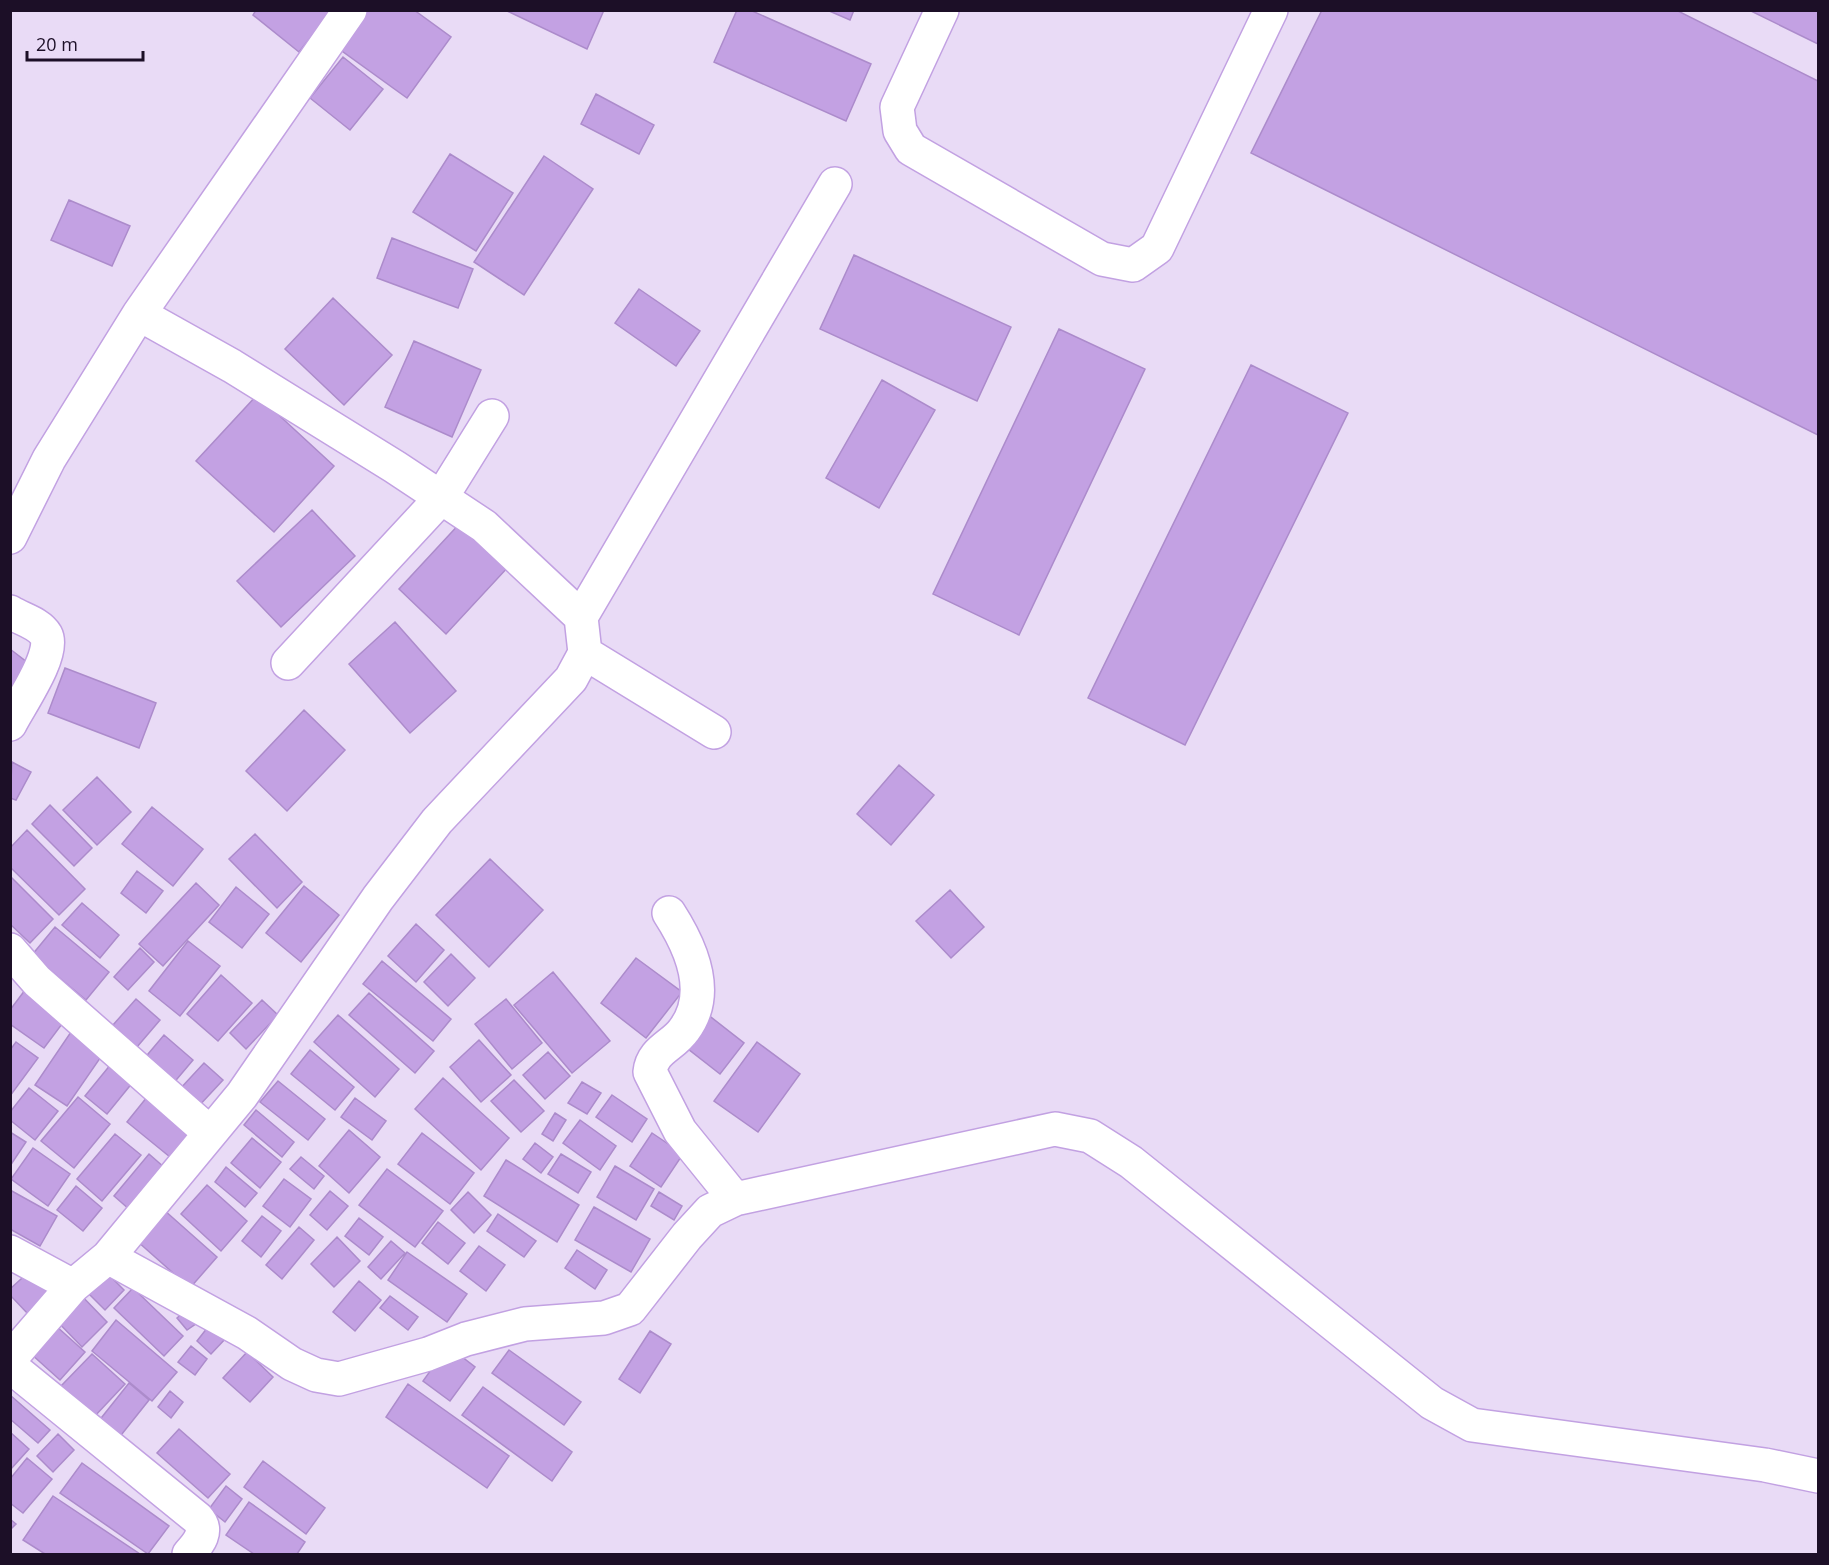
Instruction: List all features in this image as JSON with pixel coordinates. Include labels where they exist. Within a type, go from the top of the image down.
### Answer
[{"type":"street","points":[[10,537],[49,459],[139,314],[237,169],[350,10]]},
{"type":"street","points":[[942,10],[897,107],[900,131],[911,149],[1102,259],[1133,265],[1157,248],[1271,10]]},
{"type":"street","points":[[10,1359],[73,1286],[108,1257],[242,1095],[378,898],[437,821],[571,679],[585,653],[581,617],[835,184]]},
{"type":"street","points":[[139,314],[232,366],[484,526],[581,617]]},
{"type":"street","points":[[288,663],[441,498],[492,416]]},
{"type":"street","points":[[10,612],[39,628],[46,636],[48,646],[38,675],[10,724]]},
{"type":"street","points":[[585,653],[714,732]]},
{"type":"street","points":[[669,913],[688,943],[699,991],[695,1008],[684,1031],[655,1056],[650,1074],[680,1131],[735,1199]]},
{"type":"street","points":[[10,950],[37,981],[210,1133]]},
{"type":"street","points":[[108,1257],[247,1332],[292,1364],[316,1375],[339,1379],[428,1354],[466,1339],[525,1324],[604,1318],[630,1309],[687,1236],[710,1211],[735,1199],[1055,1129],[1090,1136],[1131,1162],[1432,1403],[1472,1425],[1766,1465],[1818,1476]]},
{"type":"street","points":[[10,1252],[73,1286]]},
{"type":"street","points":[[10,1366],[197,1518],[203,1528],[203,1535],[189,1554]]},
{"type":"building","points":[[256,10],[332,10],[299,52],[253,15]]},
{"type":"building","points":[[360,10],[414,10],[451,37],[407,98],[335,46]]},
{"type":"building","points":[[505,10],[604,10],[587,49]]},
{"type":"building","points":[[737,10],[750,10],[871,64],[846,121],[714,62]]},
{"type":"building","points":[[827,10],[854,10],[850,20]]},
{"type":"building","points":[[1322,10],[1676,10],[1818,81],[1818,435],[1251,153]]},
{"type":"building","points":[[1749,10],[1818,10],[1818,44]]},
{"type":"building","points":[[343,57],[383,89],[350,130],[310,98]]},
{"type":"building","points":[[596,94],[654,125],[639,154],[581,124]]},
{"type":"building","points":[[450,154],[513,193],[476,251],[413,212]]},
{"type":"building","points":[[544,156],[593,189],[524,295],[474,262]]},
{"type":"building","points":[[69,200],[130,226],[112,266],[51,240]]},
{"type":"building","points":[[392,238],[473,269],[458,308],[377,278]]},
{"type":"building","points":[[854,255],[1011,327],[977,401],[820,329]]},
{"type":"building","points":[[639,289],[700,331],[676,366],[615,323]]},
{"type":"building","points":[[333,298],[392,355],[344,405],[285,349]]},
{"type":"building","points":[[1059,329],[1145,369],[1019,635],[933,594]]},
{"type":"building","points":[[414,341],[481,370],[452,437],[385,407]]},
{"type":"building","points":[[1251,365],[1348,413],[1185,745],[1088,698]]},
{"type":"building","points":[[882,380],[935,410],[879,508],[826,478]]},
{"type":"building","points":[[257,395],[334,466],[274,532],[196,461]]},
{"type":"building","points":[[312,510],[355,556],[281,627],[237,581]]},
{"type":"building","points":[[462,521],[510,565],[446,634],[399,589]]},
{"type":"building","points":[[395,622],[456,691],[410,733],[349,664]]},
{"type":"building","points":[[10,649],[36,669],[10,703]]},
{"type":"building","points":[[65,668],[156,703],[139,748],[48,713]]},
{"type":"building","points":[[304,710],[345,750],[287,811],[246,771]]},
{"type":"building","points":[[12,762],[31,772],[16,800],[10,798]]},
{"type":"building","points":[[899,765],[934,795],[891,845],[857,814]]},
{"type":"building","points":[[97,777],[131,812],[97,845],[63,810]]},
{"type":"building","points":[[50,805],[92,848],[74,866],[32,824]]},
{"type":"building","points":[[152,807],[203,849],[173,886],[122,844]]},
{"type":"building","points":[[27,830],[85,889],[59,915],[10,867],[10,848]]},
{"type":"building","points":[[255,834],[302,882],[277,908],[229,859]]},
{"type":"building","points":[[490,859],[543,910],[489,967],[436,915]]},
{"type":"building","points":[[137,871],[163,891],[146,913],[121,893]]},
{"type":"building","points":[[11,877],[53,919],[30,943],[10,924]]},
{"type":"building","points":[[196,883],[219,905],[163,966],[139,944]]},
{"type":"building","points":[[304,886],[339,915],[301,962],[266,933]]},
{"type":"building","points":[[236,887],[269,914],[242,948],[209,922]]},
{"type":"building","points":[[950,890],[984,927],[951,958],[916,921]]},
{"type":"building","points":[[82,903],[119,935],[100,958],[62,925]]},
{"type":"building","points":[[416,924],[444,950],[416,982],[388,956]]},
{"type":"building","points":[[55,927],[109,972],[86,1000],[32,955]]},
{"type":"building","points":[[188,941],[220,966],[180,1016],[149,991]]},
{"type":"building","points":[[140,948],[154,962],[128,990],[114,977]]},
{"type":"building","points":[[451,954],[475,978],[448,1006],[424,982]]},
{"type":"building","points":[[636,958],[682,992],[646,1038],[601,1003]]},
{"type":"building","points":[[382,961],[451,1019],[433,1041],[363,984]]},
{"type":"building","points":[[553,972],[610,1041],[572,1073],[514,1005]]},
{"type":"building","points":[[221,975],[252,1003],[218,1041],[187,1014]]},
{"type":"building","points":[[28,986],[68,1016],[44,1048],[10,1024],[10,1010]]},
{"type":"building","points":[[369,993],[434,1051],[415,1073],[349,1015]]},
{"type":"building","points":[[136,999],[160,1020],[137,1047],[113,1025]]},
{"type":"building","points":[[506,999],[542,1043],[512,1069],[475,1024]]},
{"type":"building","points":[[262,1000],[278,1015],[246,1049],[230,1033]]},
{"type":"building","points":[[707,1014],[744,1043],[720,1074],[683,1045]]},
{"type":"building","points":[[338,1015],[399,1069],[375,1097],[314,1042]]},
{"type":"building","points":[[73,1029],[105,1051],[67,1106],[35,1085]]},
{"type":"building","points":[[164,1035],[193,1060],[172,1085],[143,1060]]},
{"type":"building","points":[[479,1040],[511,1075],[481,1102],[450,1067]]},
{"type":"building","points":[[16,1042],[38,1058],[10,1096],[10,1050]]},
{"type":"building","points":[[757,1042],[800,1074],[758,1132],[714,1101]]},
{"type":"building","points":[[310,1050],[354,1087],[335,1110],[291,1074]]},
{"type":"building","points":[[548,1052],[570,1076],[545,1099],[523,1075]]},
{"type":"building","points":[[204,1063],[223,1080],[197,1108],[179,1090]]},
{"type":"building","points":[[111,1064],[133,1082],[107,1114],[85,1096]]},
{"type":"building","points":[[443,1078],[509,1138],[481,1170],[415,1109]]},
{"type":"building","points":[[514,1080],[544,1111],[521,1132],[491,1101]]},
{"type":"building","points":[[278,1081],[325,1119],[308,1140],[260,1102]]},
{"type":"building","points":[[582,1082],[601,1093],[587,1114],[568,1103]]},
{"type":"building","points":[[29,1088],[58,1111],[35,1140],[10,1120],[10,1112]]},
{"type":"building","points":[[612,1095],[647,1119],[632,1142],[596,1117]]},
{"type":"building","points":[[78,1097],[110,1124],[74,1168],[41,1141]]},
{"type":"building","points":[[147,1097],[189,1133],[170,1157],[127,1122]]},
{"type":"building","points":[[355,1098],[386,1121],[372,1140],[341,1117]]},
{"type":"building","points":[[256,1110],[294,1142],[282,1157],[244,1125]]},
{"type":"building","points":[[555,1113],[566,1120],[553,1141],[542,1134]]},
{"type":"building","points":[[580,1120],[616,1146],[600,1170],[563,1143]]},
{"type":"building","points":[[349,1130],[380,1157],[349,1193],[319,1166]]},
{"type":"building","points":[[10,1132],[26,1142],[10,1166]]},
{"type":"building","points":[[422,1133],[474,1173],[450,1204],[398,1164]]},
{"type":"building","points":[[652,1133],[683,1154],[661,1187],[630,1166]]},
{"type":"building","points":[[115,1134],[141,1155],[102,1201],[77,1179]]},
{"type":"building","points":[[252,1138],[281,1162],[260,1188],[231,1163]]},
{"type":"building","points":[[535,1143],[553,1157],[541,1173],[523,1159]]},
{"type":"building","points":[[33,1148],[70,1174],[48,1206],[11,1179]]},
{"type":"building","points":[[149,1154],[165,1168],[130,1210],[114,1196]]},
{"type":"building","points":[[561,1154],[591,1172],[578,1193],[548,1174]]},
{"type":"building","points":[[301,1157],[324,1176],[314,1189],[290,1169]]},
{"type":"building","points":[[506,1160],[579,1205],[557,1242],[484,1196]]},
{"type":"building","points":[[615,1166],[654,1189],[636,1220],[597,1197]]},
{"type":"building","points":[[226,1167],[257,1193],[245,1207],[215,1182]]},
{"type":"building","points":[[387,1169],[443,1211],[415,1247],[359,1205]]},
{"type":"building","points":[[284,1179],[311,1199],[290,1227],[263,1206]]},
{"type":"building","points":[[207,1185],[247,1221],[221,1251],[181,1214]]},
{"type":"building","points":[[76,1186],[102,1208],[83,1231],[57,1210]]},
{"type":"building","points":[[10,1190],[57,1216],[40,1246],[10,1229]]},
{"type":"building","points":[[330,1191],[348,1206],[327,1230],[310,1215]]},
{"type":"building","points":[[468,1192],[491,1215],[474,1233],[451,1210]]},
{"type":"building","points":[[659,1192],[682,1206],[674,1220],[651,1206]]},
{"type":"building","points":[[594,1207],[650,1239],[631,1272],[575,1240]]},
{"type":"building","points":[[164,1210],[217,1257],[190,1288],[137,1241]]},
{"type":"building","points":[[498,1214],[536,1241],[524,1257],[487,1231]]},
{"type":"building","points":[[262,1216],[281,1231],[261,1257],[242,1241]]},
{"type":"building","points":[[359,1218],[383,1237],[369,1255],[345,1236]]},
{"type":"building","points":[[438,1222],[465,1243],[448,1264],[422,1243]]},
{"type":"building","points":[[299,1227],[314,1240],[282,1279],[266,1265]]},
{"type":"building","points":[[337,1237],[360,1261],[334,1287],[311,1264]]},
{"type":"building","points":[[391,1241],[405,1253],[381,1279],[368,1267]]},
{"type":"building","points":[[479,1246],[505,1265],[486,1291],[460,1271]]},
{"type":"building","points":[[577,1250],[607,1270],[595,1289],[565,1268]]},
{"type":"building","points":[[407,1252],[467,1294],[447,1322],[388,1280]]},
{"type":"building","points":[[32,1269],[53,1292],[28,1314],[10,1295],[10,1289]]},
{"type":"building","points":[[103,1269],[124,1290],[105,1310],[84,1289]]},
{"type":"building","points":[[359,1281],[381,1300],[355,1331],[333,1312]]},
{"type":"building","points":[[133,1288],[183,1336],[164,1356],[114,1308]]},
{"type":"building","points":[[76,1290],[107,1322],[82,1347],[51,1315]]},
{"type":"building","points":[[390,1296],[418,1317],[408,1330],[380,1308]]},
{"type":"building","points":[[188,1308],[200,1321],[187,1330],[177,1318]]},
{"type":"building","points":[[116,1320],[177,1372],[152,1401],[92,1351]]},
{"type":"building","points":[[211,1323],[227,1337],[211,1354],[197,1341]]},
{"type":"building","points":[[55,1325],[85,1352],[60,1380],[30,1353]]},
{"type":"building","points":[[650,1331],[671,1344],[640,1393],[619,1379]]},
{"type":"building","points":[[191,1346],[207,1359],[195,1375],[178,1362]]},
{"type":"building","points":[[448,1346],[475,1367],[450,1401],[423,1381]]},
{"type":"building","points":[[509,1350],[581,1402],[564,1425],[492,1373]]},
{"type":"building","points":[[247,1352],[273,1377],[250,1402],[223,1378]]},
{"type":"building","points":[[92,1354],[125,1384],[94,1417],[61,1386]]},
{"type":"building","points":[[129,1383],[149,1400],[118,1439],[98,1422]]},
{"type":"building","points":[[408,1384],[509,1456],[487,1488],[386,1417]]},
{"type":"building","points":[[483,1387],[572,1452],[552,1481],[462,1415]]},
{"type":"building","points":[[170,1391],[183,1402],[171,1418],[158,1407]]},
{"type":"building","points":[[10,1395],[50,1430],[38,1443],[10,1419]]},
{"type":"building","points":[[179,1429],[230,1474],[208,1498],[157,1453]]},
{"type":"building","points":[[10,1432],[29,1449],[10,1470]]},
{"type":"building","points":[[58,1434],[74,1450],[53,1472],[37,1456]]},
{"type":"building","points":[[27,1458],[52,1479],[23,1513],[10,1503],[10,1479]]},
{"type":"building","points":[[263,1461],[325,1508],[306,1534],[244,1487]]},
{"type":"building","points":[[82,1463],[169,1526],[148,1554],[60,1493]]},
{"type":"building","points":[[226,1486],[242,1499],[225,1522],[209,1509]]},
{"type":"building","points":[[53,1496],[140,1554],[45,1554],[23,1540]]},
{"type":"building","points":[[249,1502],[305,1542],[297,1554],[254,1554],[226,1535]]},
{"type":"building","points":[[10,1519],[16,1524],[10,1530]]}]
